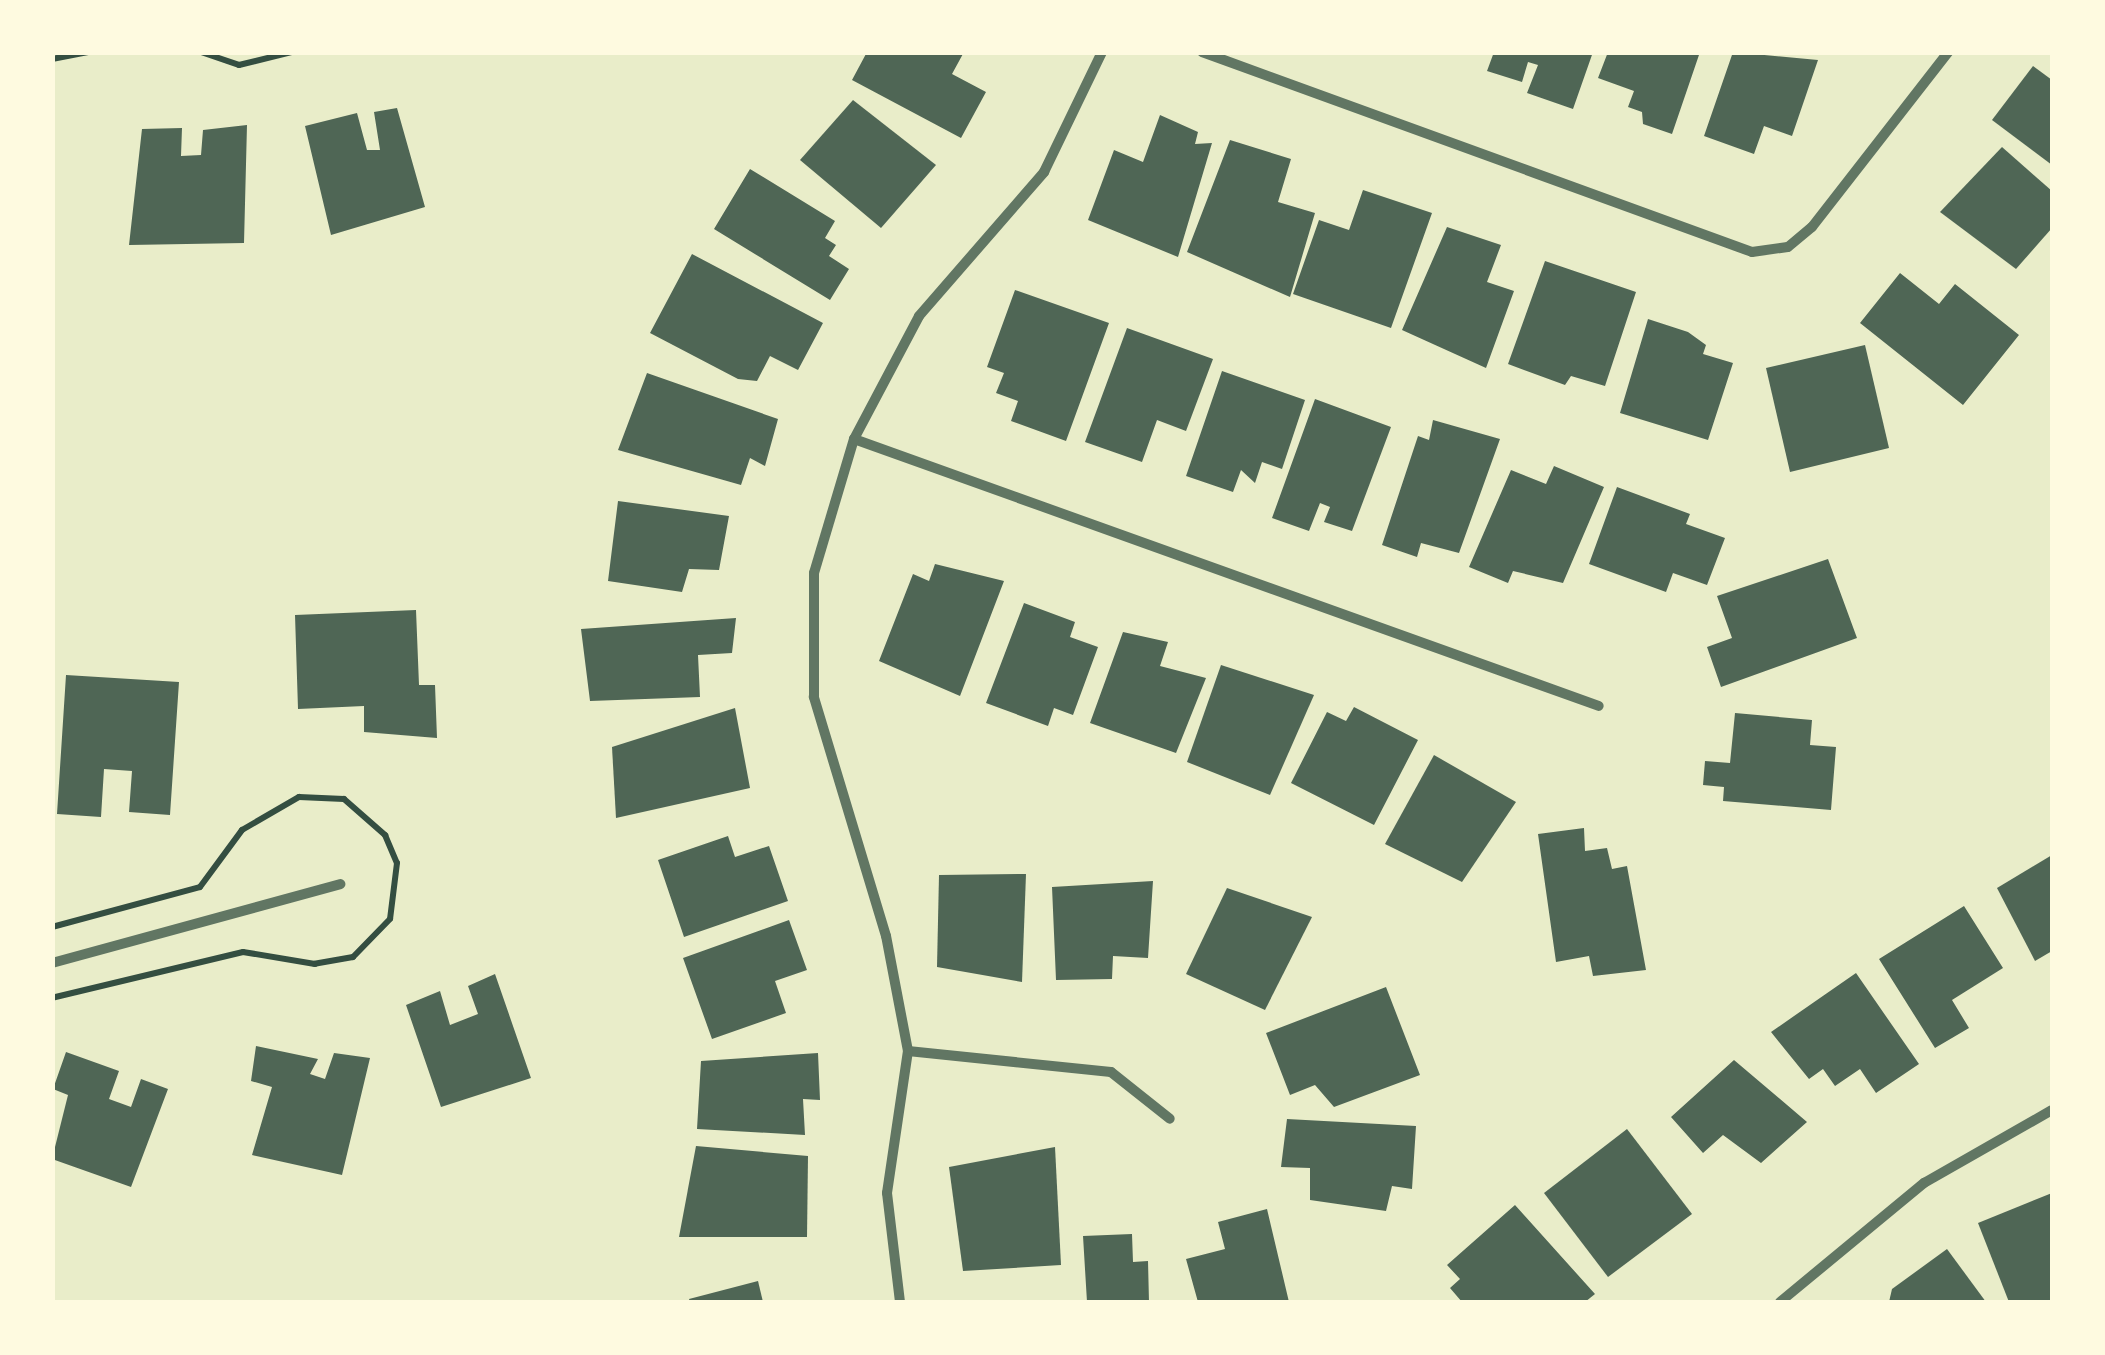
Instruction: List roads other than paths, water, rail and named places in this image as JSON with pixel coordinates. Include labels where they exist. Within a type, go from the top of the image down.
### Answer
[{"type":"street","points":[[900,1302],[887,1193],[908,1050],[886,936],[814,697],[814,573],[854,439],[919,316],[1044,172],[1102,52]]},
{"type":"street","points":[[1202,52],[1727,244],[1788,247],[1948,52]]},
{"type":"street","points":[[854,439],[1599,706]]},
{"type":"street","points":[[52,963],[340,884]]},
{"type":"street","points":[[908,1050],[1111,1072],[1170,1119]]},
{"type":"street","points":[[1780,1302],[1924,1183],[2052,1110]]}]
